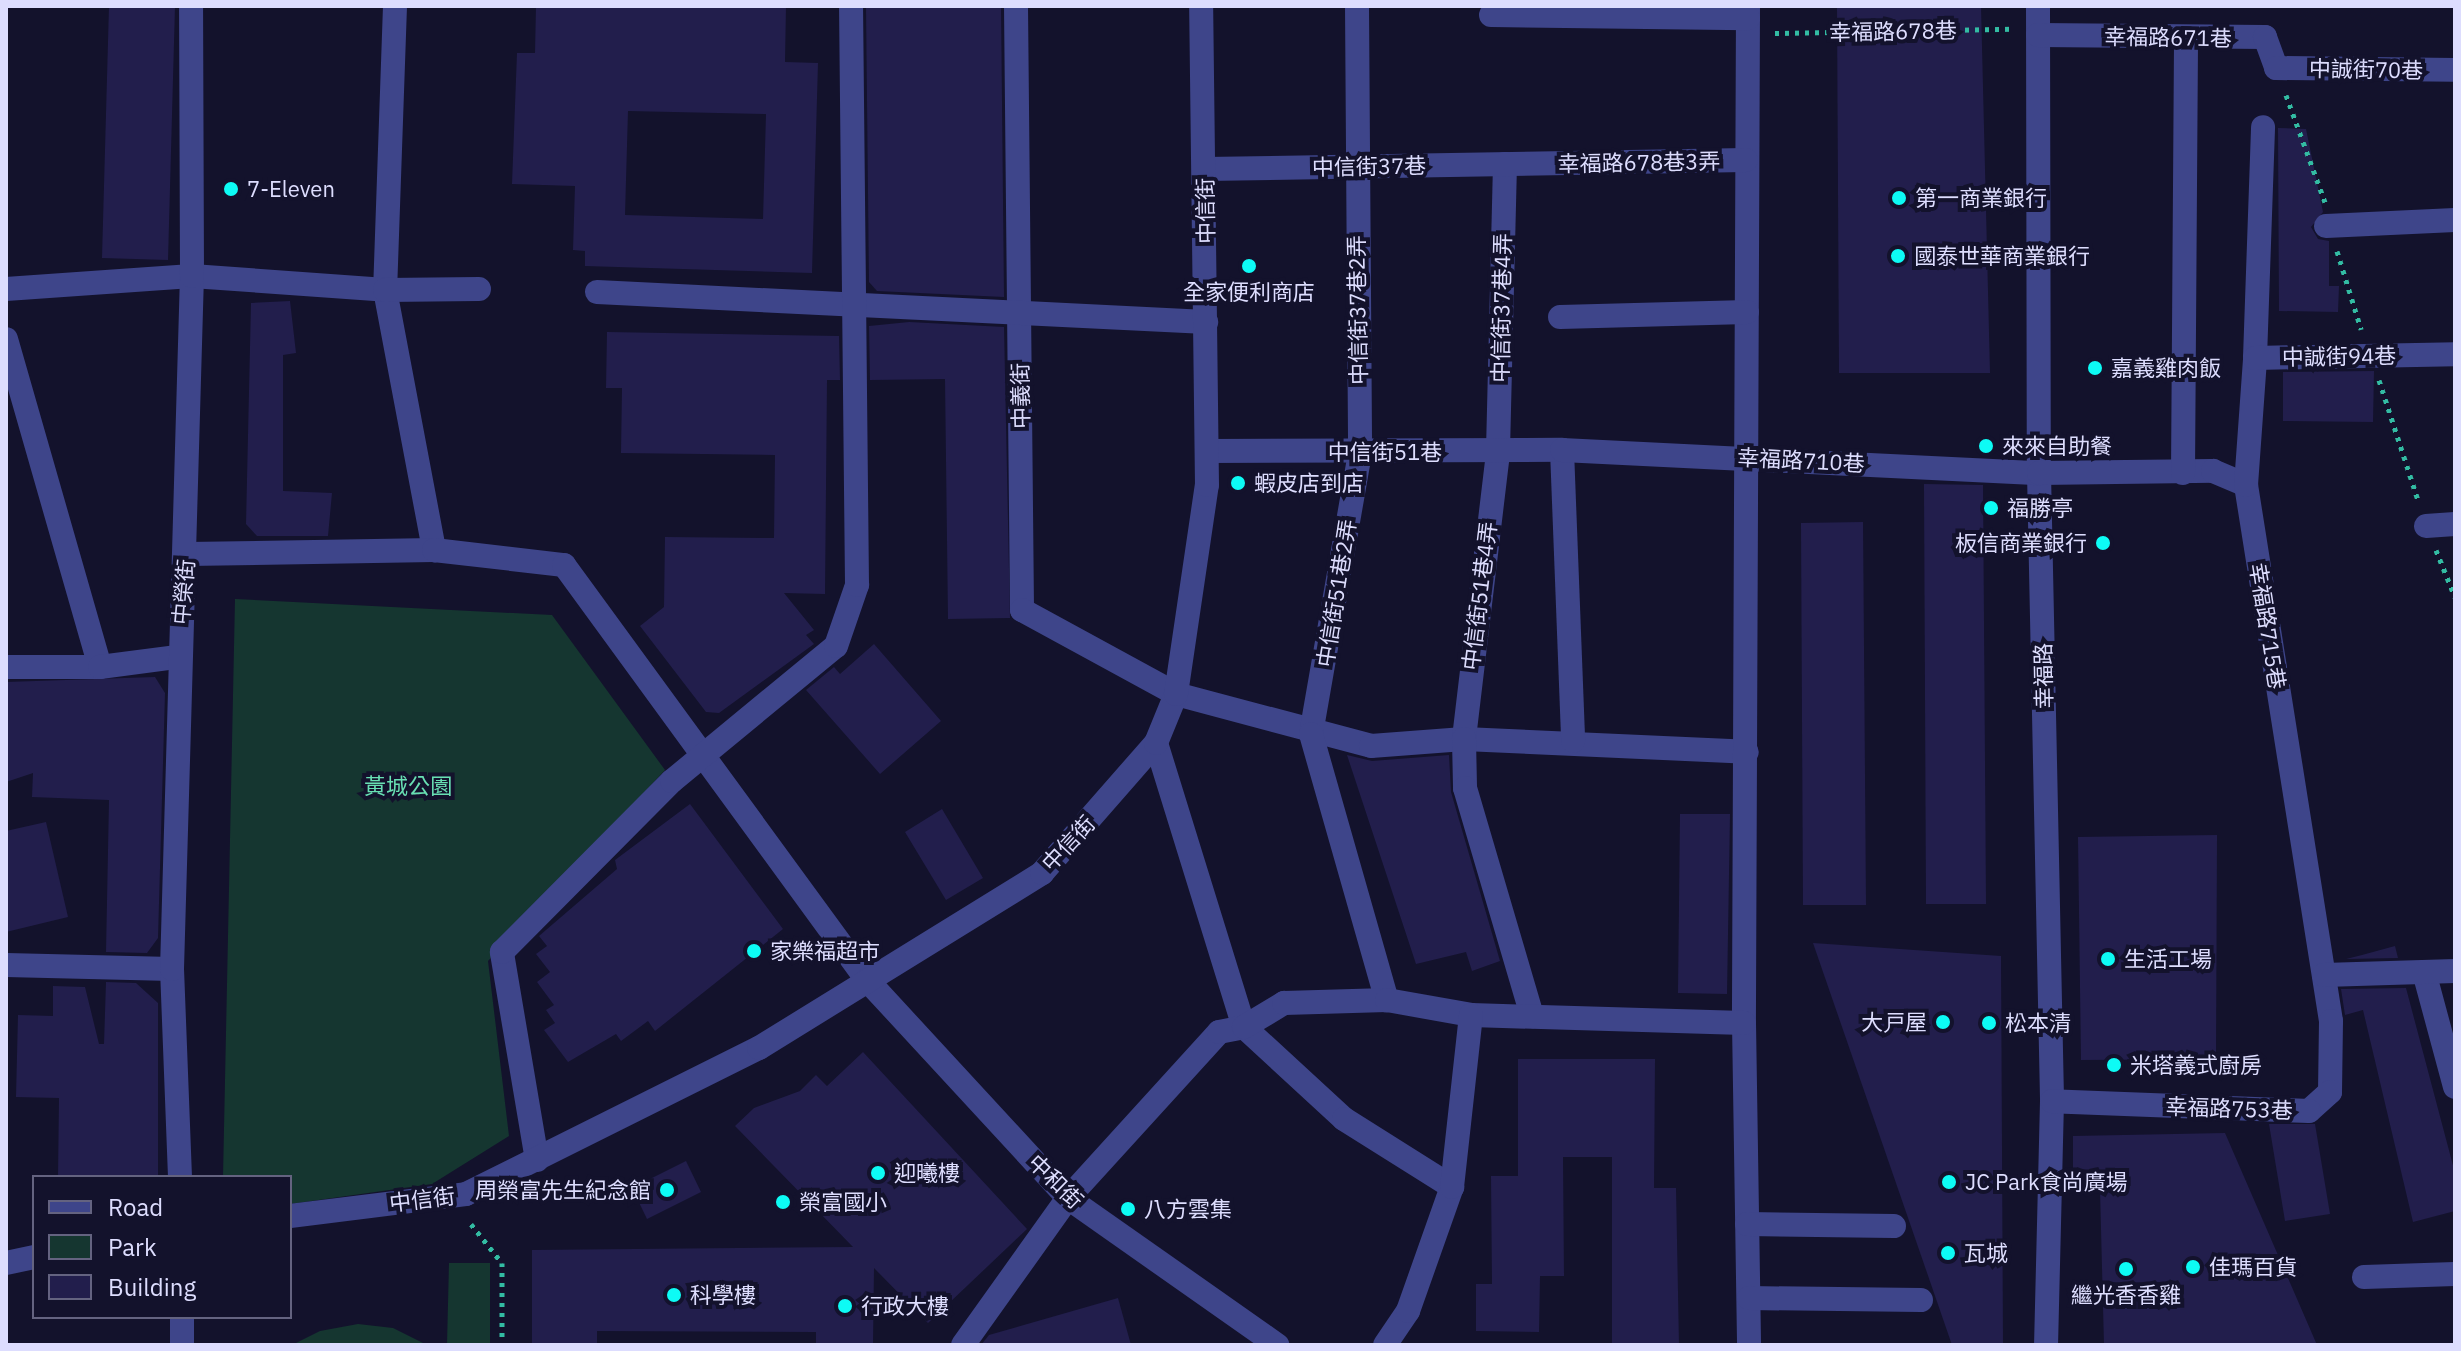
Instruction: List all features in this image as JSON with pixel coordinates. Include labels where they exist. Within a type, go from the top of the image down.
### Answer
[{"type":"street","name":"中榮街","points":[[180,1175],[172,969],[177,657],[187,554],[192,276],[191,6]]},
{"type":"street","points":[[395,6],[385,290],[434,550]]},
{"type":"street","points":[[537,1160],[502,952],[672,781],[836,646],[857,585],[851,6]]},
{"type":"street","name":"中義街","points":[[1016,6],[1022,610],[1176,694]]},
{"type":"street","name":"中信街","points":[[292,1216],[466,1194],[759,1048],[1042,873],[1156,743],[1176,694],[1207,451],[1201,6]]},
{"type":"street","name":"中信街37巷2弄","points":[[1357,6],[1354,166],[1360,453]]},
{"type":"street","points":[[1491,15],[1748,19],[1749,457],[1744,1023],[1749,1345]]},
{"type":"street","name":"幸福路671巷","points":[[2038,23],[2186,38],[2265,37],[2276,68]]},
{"type":"street","name":"幸福路","points":[[2038,23],[2039,473],[2052,1101],[2046,1345]]},
{"type":"street","points":[[2183,473],[2186,38]]},
{"type":"street","name":"中誠街70巷","points":[[2276,68],[2455,70]]},
{"type":"street","points":[[2255,358],[2263,127]]},
{"type":"street","name":"幸福路678巷3弄","points":[[1532,164],[1746,160]]},
{"type":"street","name":"中信街37巷4弄","points":[[1498,453],[1505,164]]},
{"type":"street","name":"中信街37巷","points":[[1205,169],[1532,164]]},
{"type":"street","points":[[2326,226],[2455,220]]},
{"type":"street","points":[[6,289],[192,276],[385,290],[479,289]]},
{"type":"street","points":[[597,292],[1206,322]]},
{"type":"street","points":[[1560,317],[1747,312]]},
{"type":"street","points":[[6,339],[100,667]]},
{"type":"street","name":"中誠街94巷","points":[[2246,485],[2255,358],[2455,354]]},
{"type":"street","points":[[1562,450],[1573,741]]},
{"type":"street","name":"幸福路710巷","points":[[1562,450],[2039,473]]},
{"type":"street","name":"中信街51巷","points":[[1207,451],[1498,453],[1562,450]]},
{"type":"street","name":"中信街51巷2弄","points":[[1311,734],[1360,453]]},
{"type":"street","name":"中信街51巷4弄","points":[[1498,453],[1464,739],[1465,788],[1532,1016]]},
{"type":"street","points":[[2039,473],[2213,471],[2246,485]]},
{"type":"street","name":"幸福路715巷","points":[[2246,485],[2324,975]]},
{"type":"street","points":[[2426,526],[2455,524]]},
{"type":"street","name":"中和街","points":[[187,554],[434,550],[564,565],[701,760],[867,980],[1068,1198],[1277,1345]]},
{"type":"street","points":[[6,667],[100,667],[177,657]]},
{"type":"street","points":[[1176,694],[1311,734],[1371,746],[1464,739],[1573,741],[1747,752]]},
{"type":"street","points":[[1311,734],[1387,1000]]},
{"type":"street","points":[[1156,743],[1244,1027],[1344,1119],[1452,1187]]},
{"type":"street","points":[[6,965],[172,969]]},
{"type":"street","points":[[2324,975],[2455,971]]},
{"type":"street","points":[[2424,972],[2455,1087]]},
{"type":"street","name":"幸福路753巷","points":[[2052,1101],[2309,1111],[2330,1092],[2331,1021],[2324,975]]},
{"type":"street","points":[[963,1345],[1068,1198],[1219,1032],[1244,1027],[1284,1003],[1387,1000],[1471,1015],[1744,1023]]},
{"type":"street","points":[[1385,1345],[1408,1311],[1452,1187],[1471,1015]]},
{"type":"street","points":[[1747,1224],[1894,1226]]},
{"type":"street","points":[[6,1263],[32,1257]]},
{"type":"street","points":[[2364,1277],[2455,1274]]},
{"type":"street","points":[[1749,1298],[1921,1300]]},
{"type":"street","points":[[182,1319],[182,1345]]},
{"type":"path","name":"幸福路678巷","points":[[1748,19],[2038,23]]},
{"type":"path","points":[[471,1224],[502,1263],[502,1345]]},
{"type":"green space","name":"黃城公園","points":[[235,599],[552,615],[665,770],[488,961],[509,1136],[432,1184],[292,1204],[292,1175],[223,1175]]},
{"type":"green space","points":[[449,1263],[490,1263],[490,1345],[447,1345]]},
{"type":"green space","points":[[358,1324],[393,1328],[427,1345],[292,1345],[320,1331]]},
{"type":"building","points":[[109,6],[175,6],[168,260],[102,258]]},
{"type":"building","points":[[536,6],[786,6],[785,62],[818,63],[812,273],[585,266],[585,251],[573,250],[575,186],[512,184],[517,53],[535,53]],"holes":[[[628,111],[766,114],[763,219],[625,215]]]},
{"type":"building","points":[[866,6],[1001,6],[1004,297],[877,291],[869,282]]},
{"type":"building","points":[[1837,6],[1981,6],[1990,373],[1839,373]]},
{"type":"building","points":[[2278,128],[2306,129],[2323,212],[2311,227],[2318,239],[2329,241],[2329,286],[2339,286],[2338,312],[2279,311]]},
{"type":"building","points":[[290,301],[296,353],[283,355],[283,491],[332,493],[328,536],[257,536],[246,524],[251,303]]},
{"type":"building","points":[[909,322],[1004,327],[1010,618],[948,619],[945,379],[870,380],[869,326]]},
{"type":"building","points":[[607,332],[839,336],[840,380],[827,380],[825,594],[784,593],[814,630],[806,635],[814,644],[719,713],[706,712],[640,626],[664,607],[665,537],[774,538],[775,455],[621,453],[622,388],[606,388]]},
{"type":"building","points":[[2374,371],[2373,422],[2283,421],[2283,372]]},
{"type":"building","points":[[1924,484],[1983,485],[1986,904],[1926,904]]},
{"type":"building","points":[[1863,522],[1866,905],[1803,905],[1801,523]]},
{"type":"building","points":[[874,644],[941,721],[880,774],[806,690],[834,667],[840,674]]},
{"type":"building","points":[[155,677],[165,693],[158,938],[147,953],[106,952],[109,800],[32,797],[33,773],[6,782],[6,682]]},
{"type":"building","points":[[1347,755],[1372,761],[1449,755],[1451,792],[1500,961],[1472,971],[1466,952],[1416,964]]},
{"type":"building","points":[[690,804],[783,929],[655,1031],[648,1021],[621,1041],[616,1034],[568,1062],[544,1030],[555,1023],[546,1010],[554,1005],[537,982],[550,972],[536,954],[547,946],[539,936],[617,869],[615,860]]},
{"type":"building","points":[[942,809],[983,878],[946,900],[905,832]]},
{"type":"building","points":[[1680,814],[1730,814],[1727,994],[1678,993]]},
{"type":"building","points":[[46,822],[68,917],[6,932],[6,831]]},
{"type":"building","points":[[2217,835],[2216,1059],[2081,1060],[2078,837]]},
{"type":"building","name":"JC Park食尚廣場","points":[[1813,943],[2001,956],[2003,1345],[1952,1345]]},
{"type":"building","points":[[2395,946],[2398,958],[2346,959],[2362,955]]},
{"type":"building","points":[[106,982],[136,983],[158,1003],[158,1175],[58,1175],[59,1098],[16,1097],[18,1015],[53,1016],[53,986],[85,987],[99,1044],[104,1044]]},
{"type":"building","points":[[2406,988],[2455,1173],[2455,1211],[2413,1222],[2363,1010],[2345,1015],[2341,989]]},
{"type":"building","points":[[863,1052],[1027,1229],[928,1323],[874,1268],[873,1345],[816,1345],[816,1332],[597,1331],[597,1345],[532,1345],[532,1250],[853,1247],[735,1126],[754,1108],[800,1091],[816,1075],[827,1086]]},
{"type":"building","points":[[1518,1059],[1655,1059],[1654,1188],[1676,1188],[1679,1345],[1612,1345],[1612,1157],[1563,1157],[1564,1276],[1540,1276],[1539,1332],[1476,1331],[1476,1284],[1492,1284],[1491,1176],[1518,1176]]},
{"type":"building","points":[[2269,1124],[2315,1124],[2330,1214],[2285,1221]]},
{"type":"building","name":"佳瑪百貨","points":[[2225,1133],[2317,1345],[2104,1345],[2100,1190],[2083,1188],[2073,1176],[2073,1136]]},
{"type":"building","name":"周榮富先生紀念館","points":[[686,1161],[701,1192],[647,1219],[632,1188]]},
{"type":"building","points":[[1118,1298],[1131,1345],[981,1345],[989,1335]]},
{"type":"place","name":"7-Eleven","points":[[231,189]]},
{"type":"place","name":"第一商業銀行","points":[[1899,198]]},
{"type":"place","name":"國泰世華商業銀行","points":[[1898,256]]},
{"type":"place","name":"全家便利商店","points":[[1249,266]]},
{"type":"place","name":"嘉義雞肉飯","points":[[2095,368]]},
{"type":"place","name":"來來自助餐","points":[[1986,446]]},
{"type":"place","name":"蝦皮店到店","points":[[1238,483]]},
{"type":"place","name":"福勝亭","points":[[1991,508]]},
{"type":"place","name":"板信商業銀行","points":[[2103,543]]},
{"type":"place","name":"家樂福超市","points":[[754,951]]},
{"type":"place","name":"生活工場","points":[[2108,959]]},
{"type":"place","name":"大戸屋","points":[[1943,1022]]},
{"type":"place","name":"松本清","points":[[1989,1023]]},
{"type":"place","name":"米塔義式廚房","points":[[2114,1065]]},
{"type":"place","name":"迎曦樓","points":[[878,1173]]},
{"type":"place","name":"JC Park食尚廣場","points":[[1949,1182]]},
{"type":"place","name":"周榮富先生紀念館","points":[[667,1190]]},
{"type":"place","name":"榮富國小","points":[[783,1202]]},
{"type":"place","name":"八方雲集","points":[[1128,1209]]},
{"type":"place","name":"瓦城","points":[[1948,1253]]},
{"type":"place","name":"佳瑪百貨","points":[[2193,1267]]},
{"type":"place","name":"繼光香香雞","points":[[2126,1269]]},
{"type":"place","name":"科學樓","points":[[674,1295]]},
{"type":"place","name":"行政大樓","points":[[845,1306]]}]
